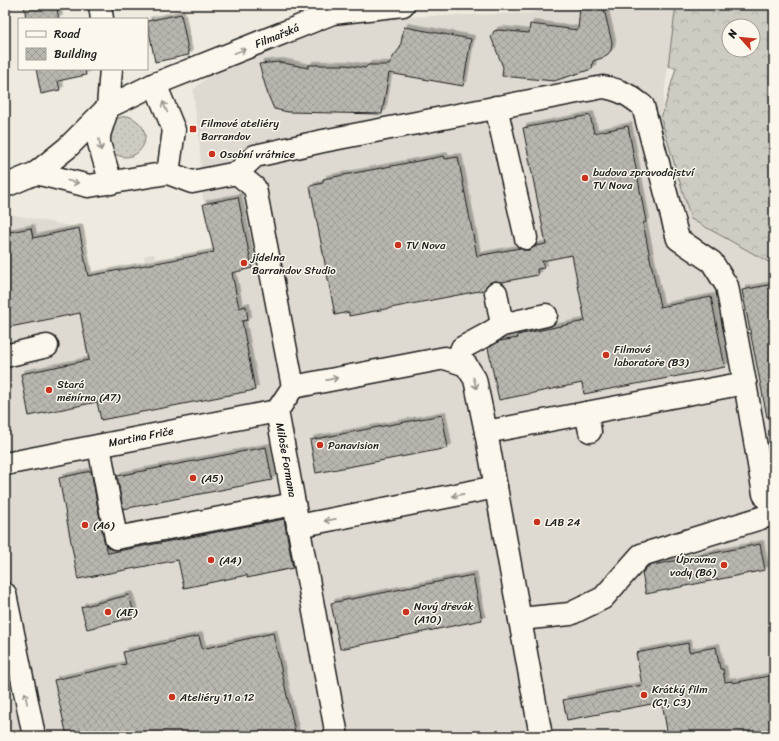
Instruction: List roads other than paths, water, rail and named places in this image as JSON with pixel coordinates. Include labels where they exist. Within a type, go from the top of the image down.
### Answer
[{"type":"street","points":[[100,5],[102,18]]},
{"type":"street","name":"Filmařská","points":[[5,186],[36,173],[67,148],[108,107],[155,84],[333,14],[403,5]]},
{"type":"street","points":[[111,70],[108,107],[99,135],[99,143],[111,183]]},
{"type":"street","points":[[155,84],[174,130],[168,173]]},
{"type":"street","points":[[36,173],[89,186],[168,173],[192,182],[237,173],[255,156],[323,141],[603,87],[617,89],[643,106],[678,239],[712,262],[727,286],[764,494],[774,510]]},
{"type":"street","points":[[496,108],[526,238]]},
{"type":"street","points":[[237,173],[255,188],[294,387],[445,358],[466,365],[475,379],[542,736]]},
{"type":"street","points":[[496,293],[502,325]]},
{"type":"street","points":[[457,361],[462,348],[502,325],[546,315]]},
{"type":"street","points":[[5,356],[47,346]]},
{"type":"street","points":[[486,432],[588,422],[745,383]]},
{"type":"street","name":"Miloše Formana","points":[[294,387],[277,411],[337,736]]},
{"type":"street","name":"Martina Friče","points":[[5,464],[277,411]]},
{"type":"street","points":[[99,446],[116,538],[294,504]]},
{"type":"street","points":[[298,526],[496,487]]},
{"type":"street","points":[[520,619],[570,614],[603,598],[641,555],[774,514]]},
{"type":"street","points":[[5,594],[11,660],[34,736]]},
{"type":"place","name":"Filmové ateliéry Barrandov","points":[[193,129]]},
{"type":"place","name":"Osobní vrátnice","points":[[212,154]]},
{"type":"place","name":"budova zpravodajství TV Nova","points":[[585,178]]},
{"type":"place","name":"TV Nova","points":[[398,245]]},
{"type":"place","name":"jídelna Barrandov Studio","points":[[244,263]]},
{"type":"place","name":"Filmové laboratoře (B3)","points":[[606,355]]},
{"type":"place","name":"Stará měnírna (A7)","points":[[49,390]]},
{"type":"place","name":"Panavision","points":[[320,445]]},
{"type":"place","name":"(A5)","points":[[193,478]]},
{"type":"place","name":"LAB 24","points":[[537,522]]},
{"type":"place","name":"(A6)","points":[[85,525]]},
{"type":"place","name":"(A4)","points":[[211,560]]},
{"type":"place","name":"Úpravna vody (B6)","points":[[724,565]]},
{"type":"place","name":"(AE)","points":[[108,612]]},
{"type":"place","name":"Nový dřevák (A10)","points":[[406,612]]},
{"type":"place","name":"Krátký film (C1, C3)","points":[[644,695]]},
{"type":"place","name":"Ateliéry 11 a 12","points":[[172,697]]}]
